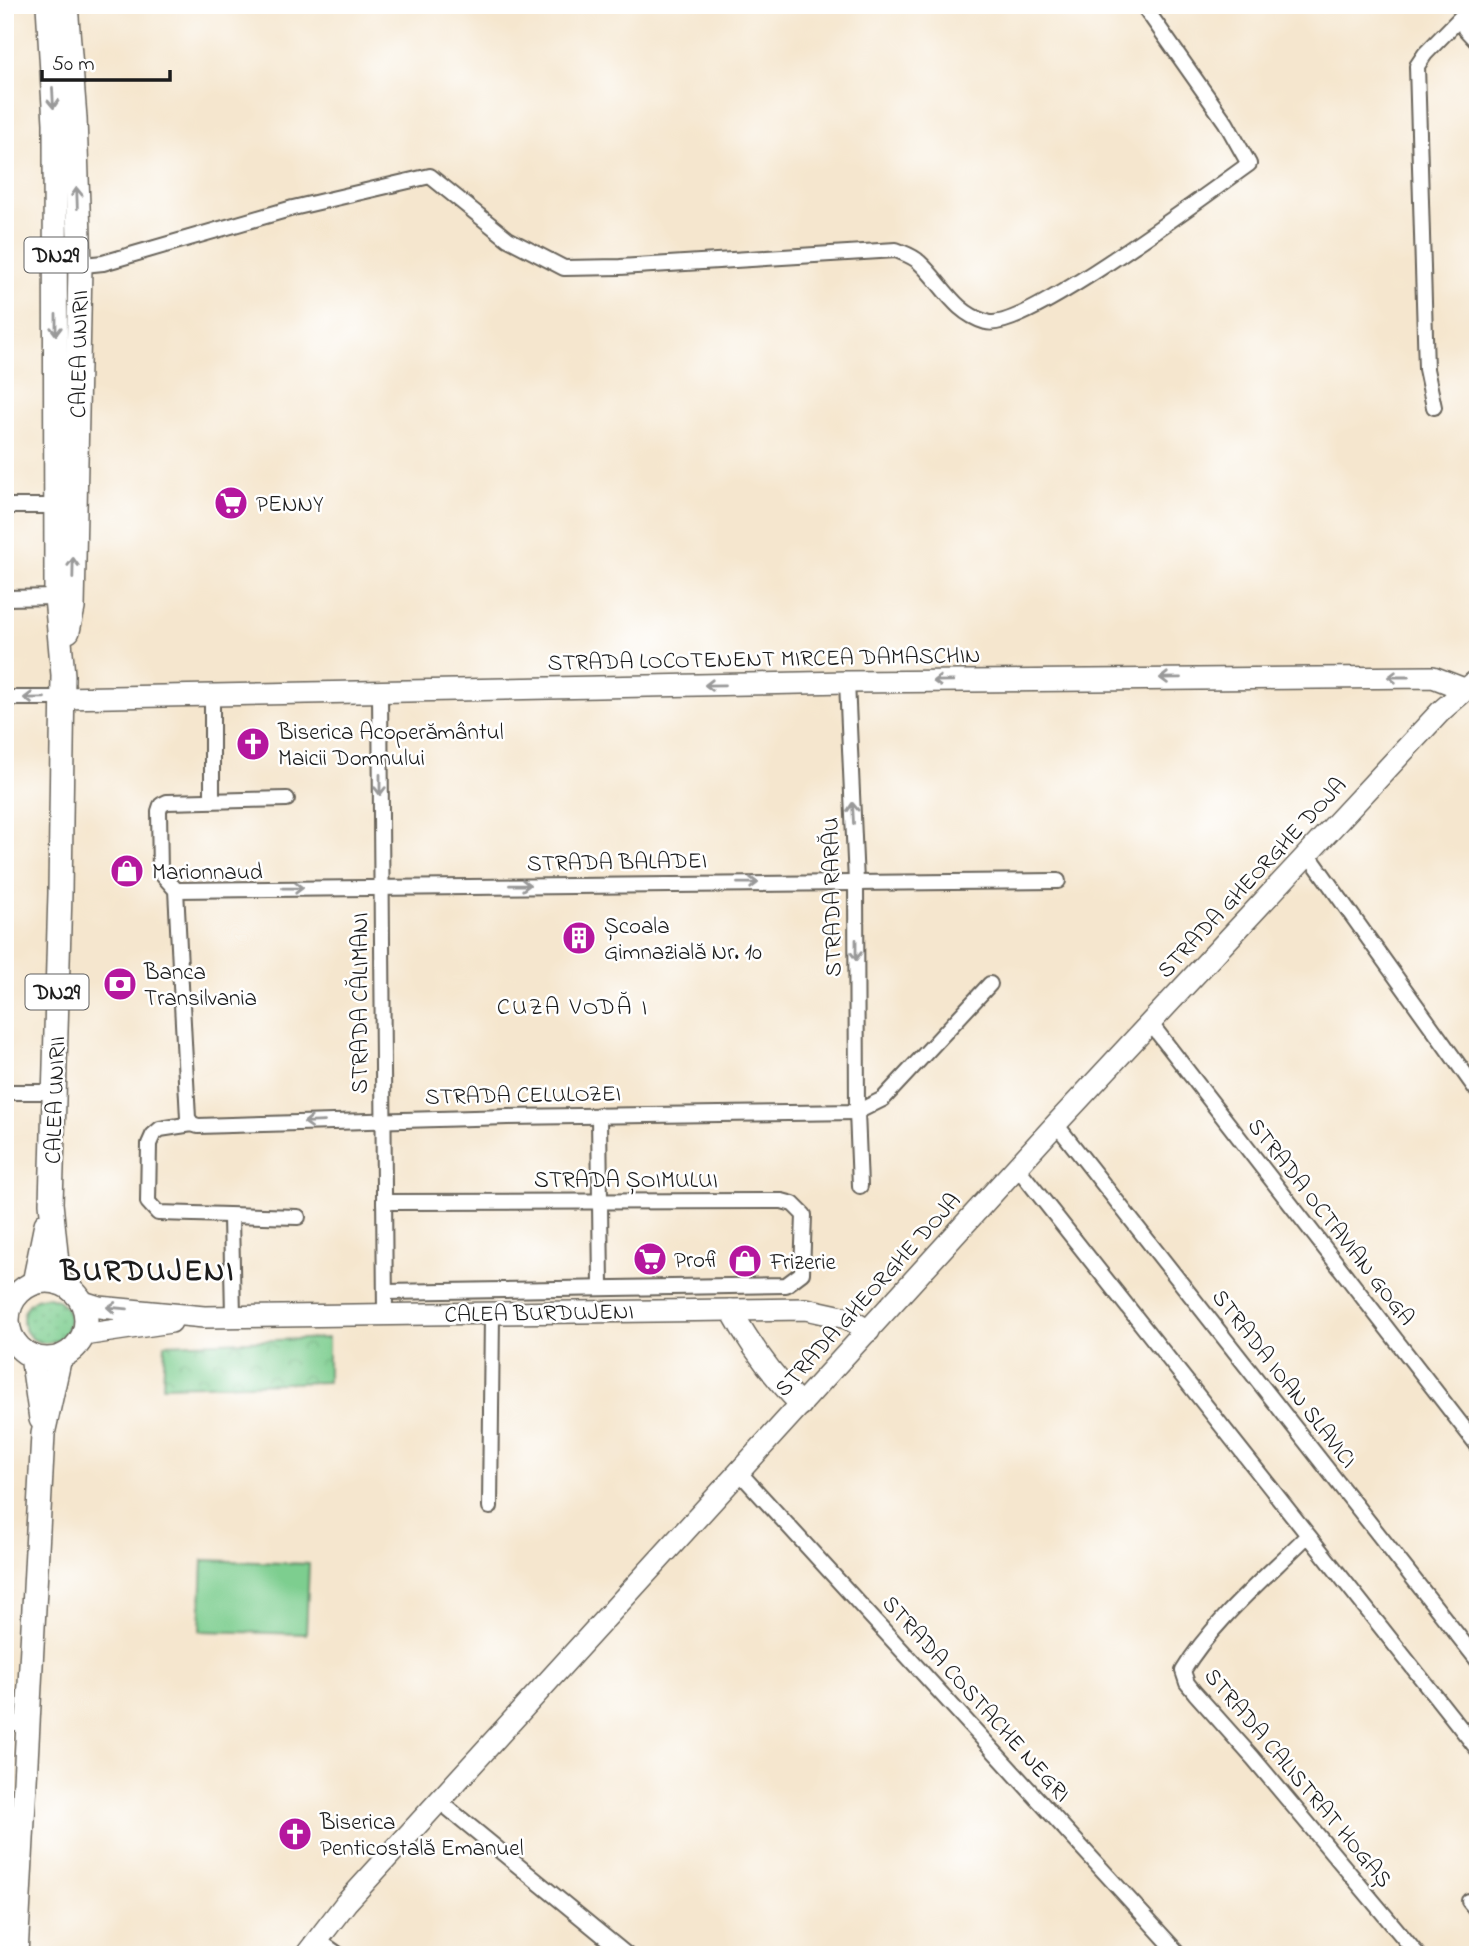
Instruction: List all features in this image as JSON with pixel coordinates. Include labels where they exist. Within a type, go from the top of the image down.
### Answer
[{"type":"main road","name":"CALEA UNIRII","points":[[48,5],[55,123],[56,597],[63,660],[51,1203],[60,1283]]},
{"type":"main road","name":"CALEA UNIRII","points":[[63,660],[73,608],[80,266],[75,128],[66,5]]},
{"type":"main road","name":"CALEA UNIRII","points":[[34,1283],[51,1203]]},
{"type":"main road","points":[[17,1348],[41,1359],[60,1357],[77,1345],[83,1335],[85,1312],[68,1287],[47,1281],[34,1283],[23,1289],[8,1308],[9,1332],[17,1348],[43,1434]]},
{"type":"main road","points":[[16,1955],[43,1434],[60,1357]]},
{"type":"street","points":[[56,266],[103,263],[293,208],[430,176],[508,239],[564,268],[896,250],[918,260],[957,307],[987,323],[1007,320],[1077,284],[1249,164],[1226,123],[1143,5]]},
{"type":"street","points":[[1462,11],[1465,29],[1478,43]]},
{"type":"street","points":[[1434,407],[1426,369],[1418,66],[1462,11]]},
{"type":"street","points":[[5,506],[55,506]]},
{"type":"street","points":[[5,598],[56,597]]},
{"type":"street","name":"STRADA LOCOTENENT MIRCEA DAMASCHIN","points":[[62,698],[847,682],[1433,677],[1471,684]]},
{"type":"street","name":"STRADA RARĂU","points":[[847,682],[856,881],[860,1186]]},
{"type":"street","name":"STRADA GHEORGHE DOJA","points":[[311,1947],[346,1903],[438,1800],[740,1473],[1056,1124],[1471,684]]},
{"type":"street","name":"STRADA CĂLIMANI","points":[[380,693],[385,1314]]},
{"type":"street","points":[[212,694],[212,799]]},
{"type":"street","points":[[5,698],[62,698]]},
{"type":"street","points":[[191,1124],[188,1118],[176,890],[160,872],[159,811],[161,805],[167,802],[287,799]]},
{"type":"street","points":[[1308,854],[1478,1092]]},
{"type":"street","name":"STRADA BALADEI","points":[[176,890],[1058,881]]},
{"type":"street","points":[[857,1112],[883,1099],[990,984]]},
{"type":"street","name":"STRADA OCTAVIAN GOGA","points":[[1151,1024],[1478,1446]]},
{"type":"street","points":[[5,1092],[54,1092]]},
{"type":"street","name":"STRADA CELULOZEI","points":[[231,1217],[158,1213],[148,1202],[149,1144],[153,1135],[160,1129],[191,1124],[198,1126],[599,1115],[857,1112]]},
{"type":"street","points":[[385,1292],[601,1288],[599,1115]]},
{"type":"street","name":"STRADA IOAN SLAVICI","points":[[1056,1124],[1478,1661]]},
{"type":"street","points":[[1017,1167],[1478,1750]]},
{"type":"street","name":"STRADA ȘOIMULUI","points":[[384,1202],[782,1201],[793,1204],[804,1215],[802,1273],[786,1285],[601,1288]]},
{"type":"street","points":[[233,1316],[231,1217],[298,1217]]},
{"type":"street","name":"CALEA BURDUJENI","points":[[80,1301],[99,1307],[204,1317]]},
{"type":"street","name":"CALEA BURDUJENI","points":[[83,1335],[204,1317],[806,1309],[847,1318],[869,1331]]},
{"type":"street","points":[[731,1310],[742,1331],[762,1358],[802,1405]]},
{"type":"street","points":[[490,1507],[492,1313]]},
{"type":"street","name":"STRADA COSTACHE NEGRI","points":[[740,1473],[1180,1955]]},
{"type":"street","name":"STRADA CALISTRAT HOGAȘ","points":[[1307,1536],[1211,1632],[1193,1653],[1183,1671],[1187,1683],[1195,1693],[1418,1955]]},
{"type":"street","points":[[5,1723],[29,1723]]},
{"type":"street","points":[[438,1800],[627,1955]]},
{"type":"street","points":[[311,1947],[339,1955]]},
{"type":"green space","points":[[46,1297],[62,1304],[69,1320],[62,1336],[46,1343],[30,1336],[23,1320],[30,1304]]},
{"type":"green space","points":[[328,1338],[328,1382],[163,1386],[165,1344]]},
{"type":"green space","points":[[203,1560],[309,1564],[306,1634],[200,1631]]},
{"type":"place","name":"PENNY","points":[[231,503]]},
{"type":"place","name":"Biserica Acoperământul Maicii Domnului","points":[[253,744]]},
{"type":"place","name":"Marionnaud","points":[[127,871]]},
{"type":"place","name":"Școala Gimnazială Nr. 10","points":[[579,938]]},
{"type":"place","name":"Banca Transilvania","points":[[120,984]]},
{"type":"place","name":"Profi","points":[[650,1259]]},
{"type":"place","name":"Frizerie","points":[[745,1261]]},
{"type":"place","name":"Biserica Penticostală Emanuel","points":[[295,1834]]},
{"type":"district","name":"CUZA VODĂ I","points":[[573,1006]]},
{"type":"district","name":"BURDUJENI","points":[[148,1270]]}]
